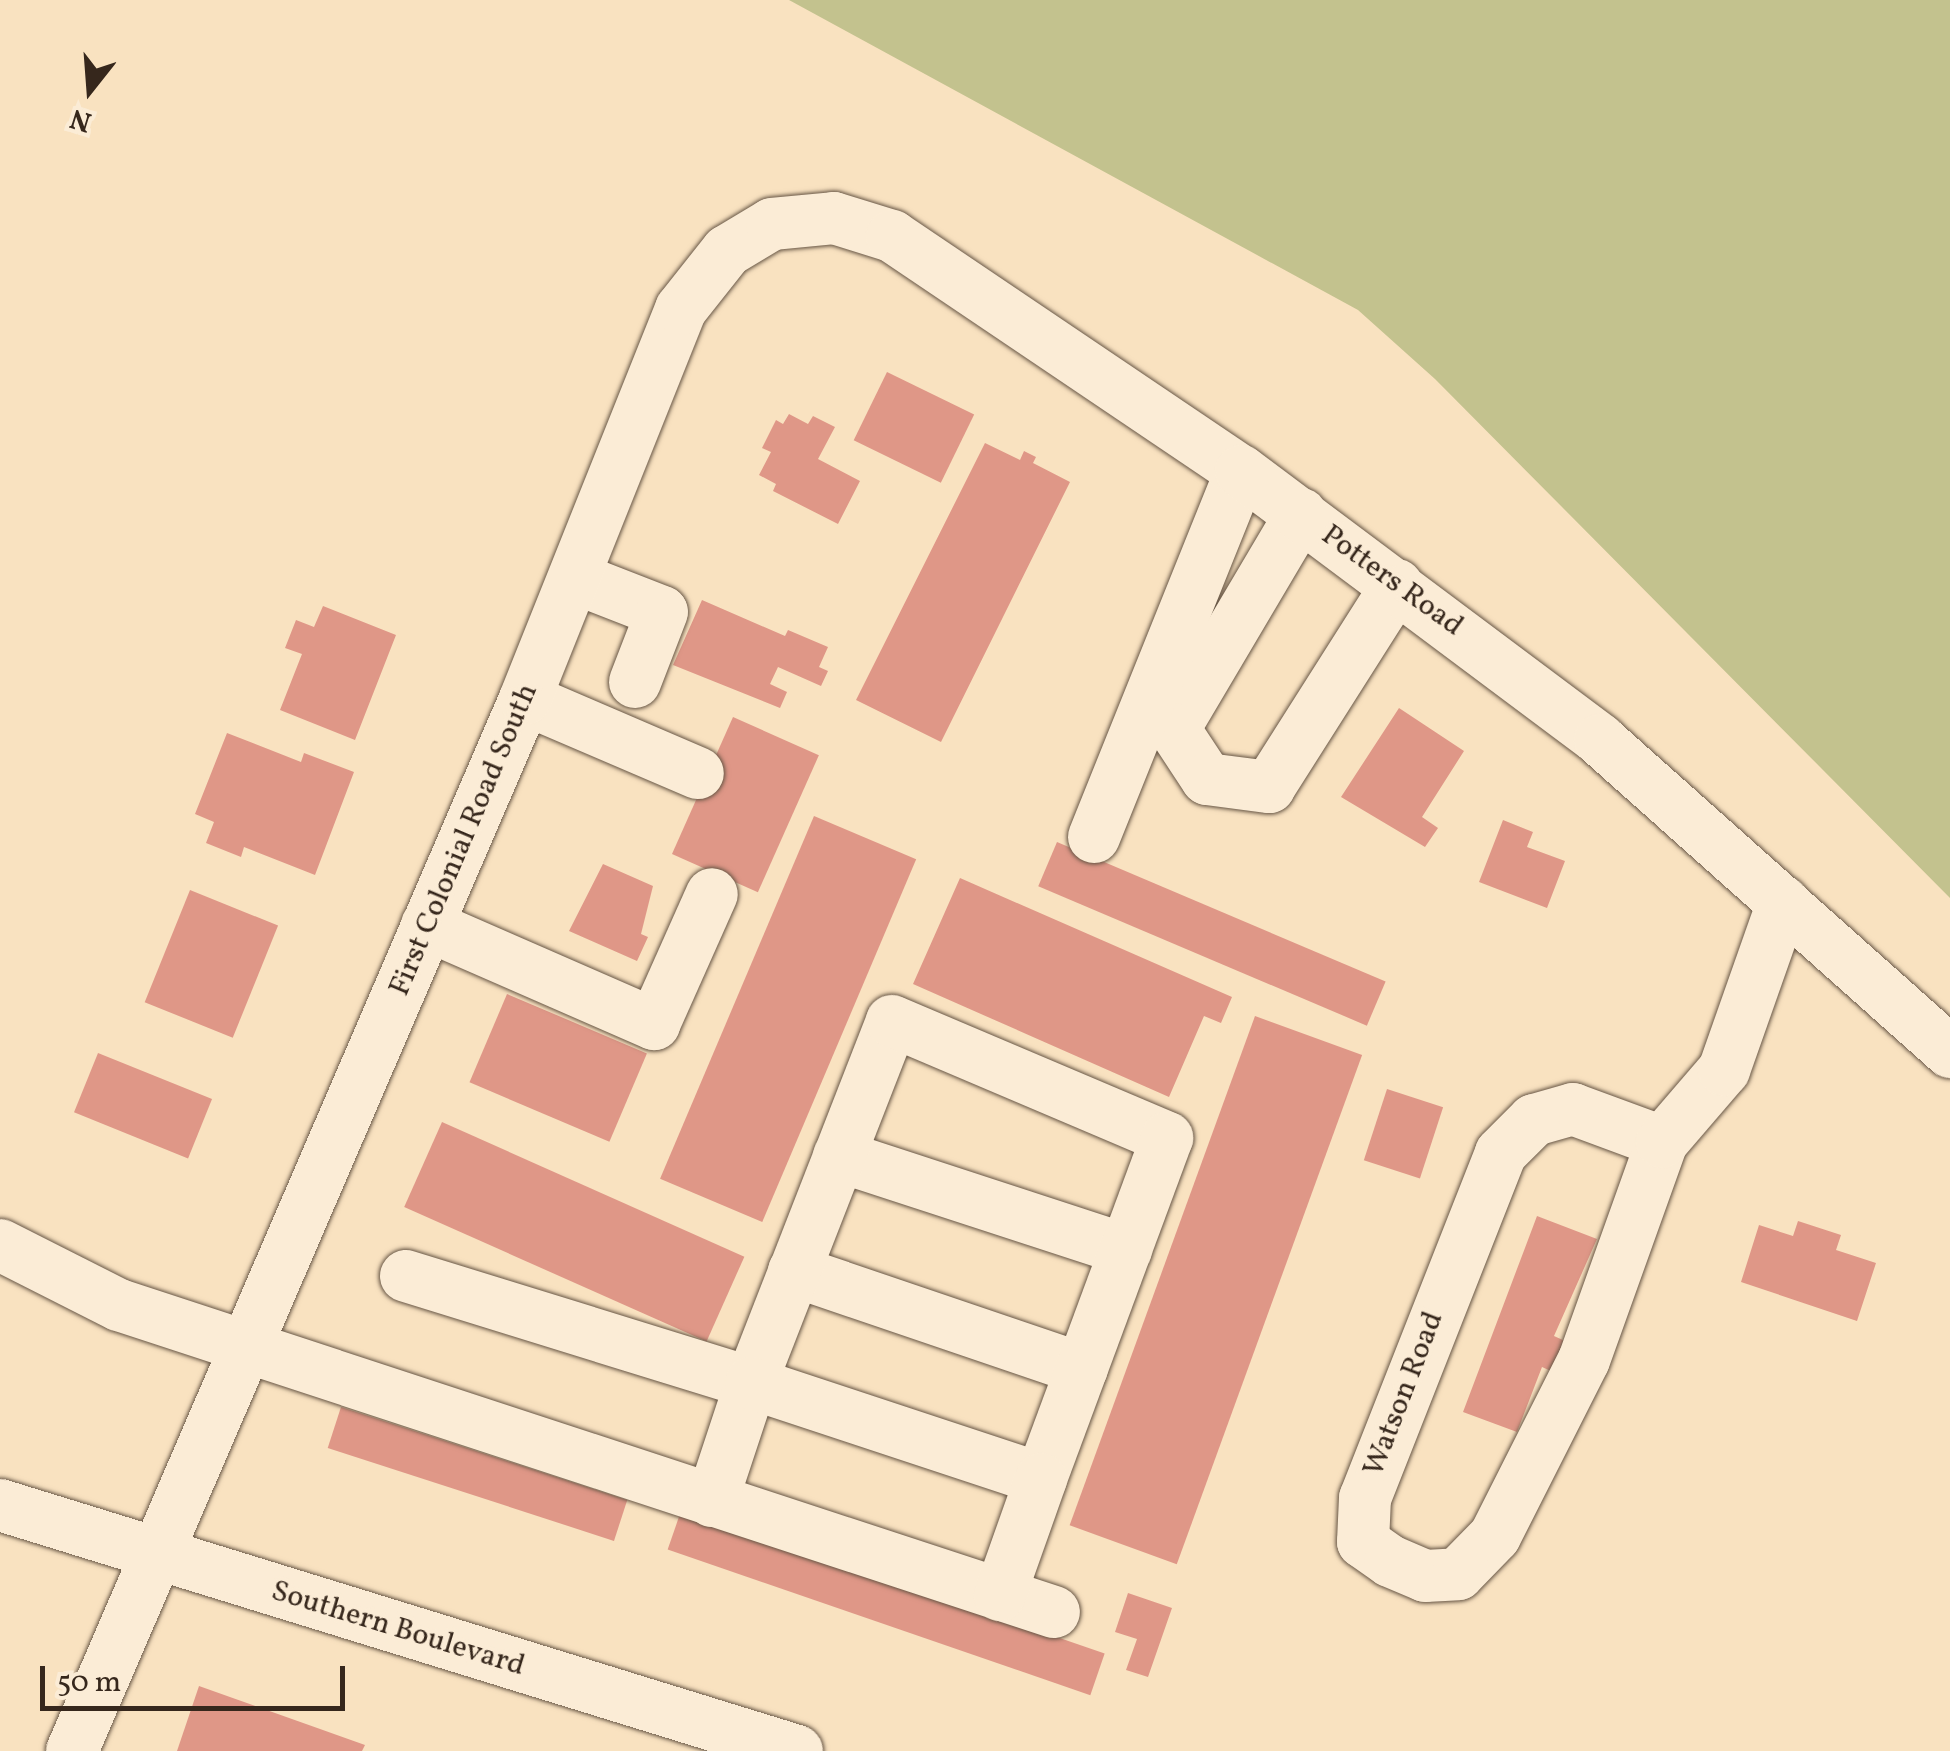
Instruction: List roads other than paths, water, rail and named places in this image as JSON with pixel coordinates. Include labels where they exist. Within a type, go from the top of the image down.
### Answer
[{"type":"street","name":"Potters Road","points":[[772,224],[834,218],[892,236],[1241,471],[1600,740],[1950,1052]]},
{"type":"street","name":"First Colonial Road South","points":[[72,1751],[525,699],[682,310],[727,251],[772,224]]},
{"type":"street","points":[[1094,837],[1241,471]]},
{"type":"street","points":[[1301,514],[1174,729],[1207,779],[1269,786],[1397,585]]},
{"type":"street","points":[[574,578],[662,612],[635,682]]},
{"type":"street","points":[[525,699],[698,773]]},
{"type":"street","points":[[428,925],[654,1024],[712,894]]},
{"type":"street","name":"Watson Road","points":[[1662,1142],[1573,1110],[1534,1120],[1502,1153],[1364,1498],[1363,1542],[1390,1561],[1424,1576],[1458,1574],[1494,1536],[1584,1360],[1662,1142],[1724,1070],[1783,902]]},
{"type":"street","points":[[712,1501],[751,1383],[892,1021],[1167,1138],[1000,1595]]},
{"type":"street","points":[[839,1156],[1126,1250]]},
{"type":"street","points":[[0,1246],[119,1305],[1054,1612]]},
{"type":"street","points":[[794,1271],[1082,1369]]},
{"type":"street","points":[[406,1276],[751,1383],[1041,1479]]},
{"type":"street","name":"Southern Boulevard","points":[[0,1505],[796,1751]]}]
